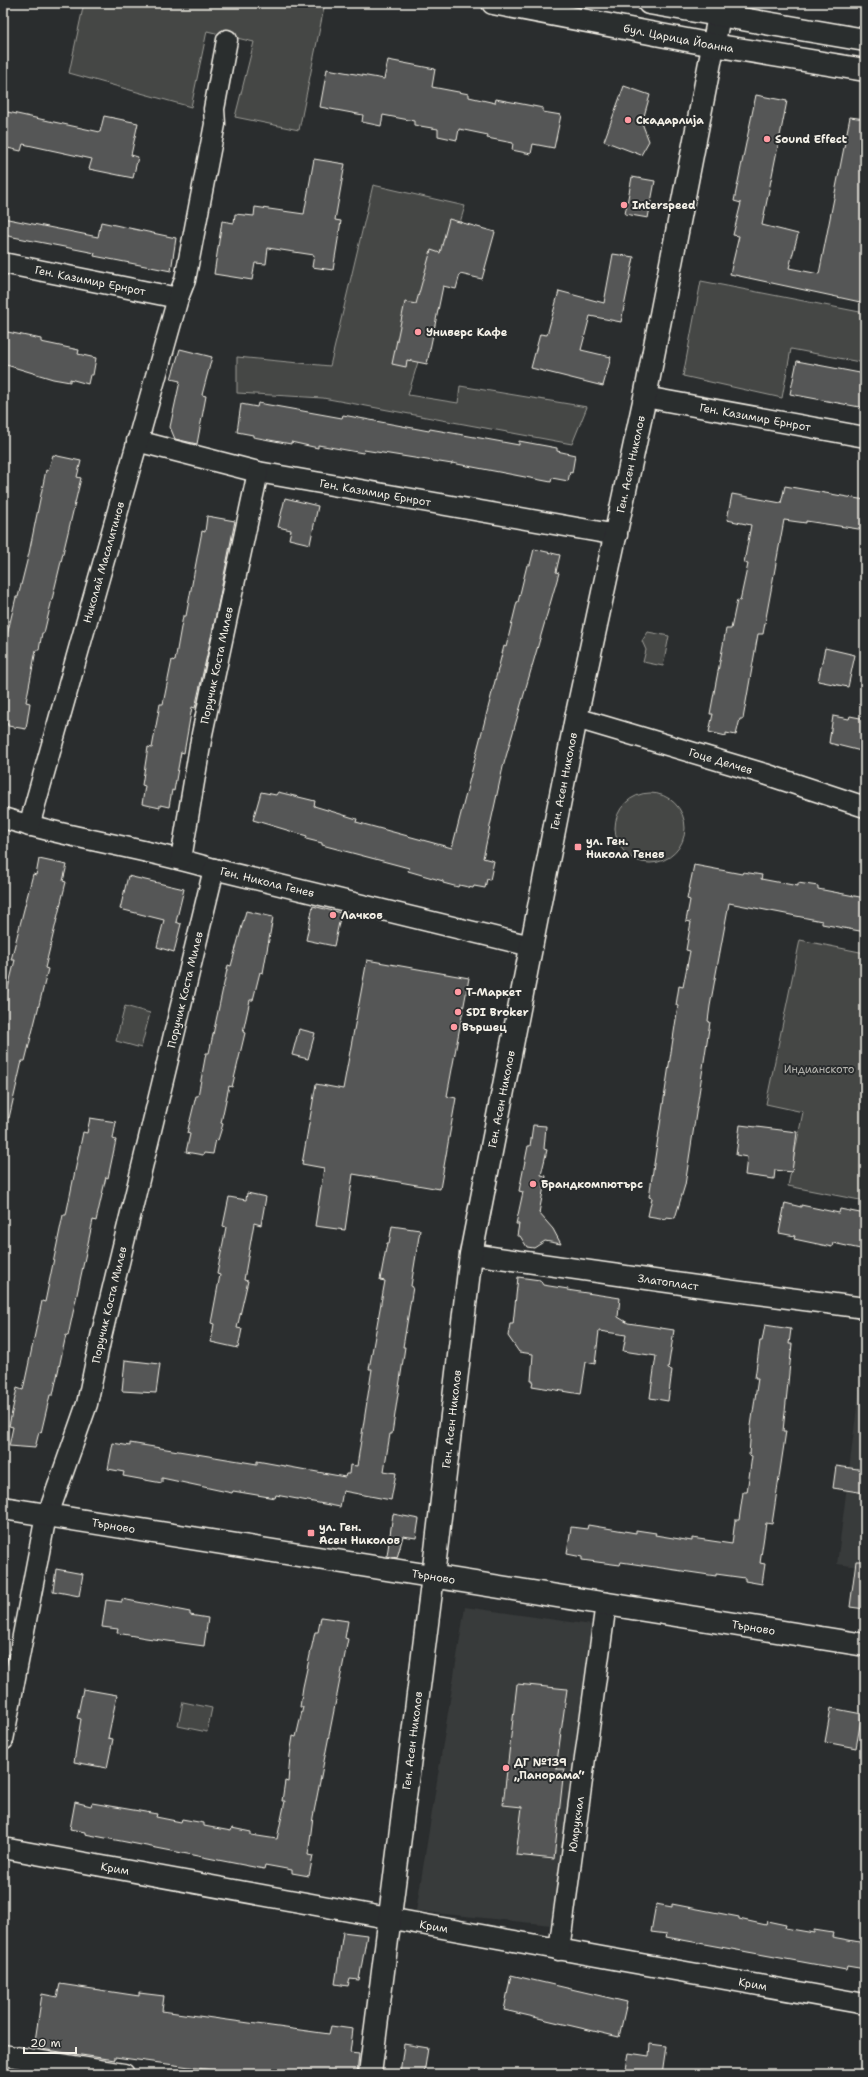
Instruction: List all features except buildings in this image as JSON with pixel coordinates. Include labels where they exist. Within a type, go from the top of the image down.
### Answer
[{"type":"street","name":"бул. Царица Йоанна","points":[[493,3],[713,45],[865,70]]},
{"type":"street","points":[[649,3],[865,40]]},
{"type":"street","name":"Ген. Асен Николов","points":[[370,2074],[433,1576],[471,1254],[576,718],[646,397],[719,16]]},
{"type":"street","name":"Николай Масалитинов","points":[[29,826],[137,441],[178,298],[185,280],[215,124],[214,109],[228,40]]},
{"type":"street","name":"Ген. Казимир Ернрот","points":[[3,263],[178,298]]},
{"type":"street","name":"Ген. Казимир Ернрот","points":[[646,397],[865,437]]},
{"type":"street","name":"Ген. Казимир Ернрот","points":[[137,441],[258,472],[617,535]]},
{"type":"street","name":"Поручик Коста Милев","points":[[181,858],[202,734],[258,472]]},
{"type":"street","name":"Гоце Делчев","points":[[576,718],[765,774],[865,807]]},
{"type":"street","name":"Ген. Никола Генев","points":[[3,818],[29,826],[181,858],[214,869],[531,946]]},
{"type":"street","name":"Поручик Коста Милев","points":[[3,1740],[47,1514],[87,1404],[101,1337],[214,869]]},
{"type":"street","name":"Златопласт","points":[[471,1254],[865,1308]]},
{"type":"street","name":"Търново","points":[[3,1508],[865,1645]]},
{"type":"street","name":"Юмрукчал","points":[[559,1950],[606,1603]]},
{"type":"street","name":"Крим","points":[[3,1848],[559,1950],[865,2004]]},
{"type":"street","points":[[3,2055],[46,2068],[124,2074]]},
{"type":"shaded area","points":[[865,1344],[865,1568],[837,1564]]},
{"type":"shaded area","name":"ДГ №139 „Панорама“","points":[[465,1607],[592,1625],[551,1925],[416,1911]]},
{"type":"green space","points":[[84,3],[325,3],[299,130],[235,117],[254,42],[207,31],[191,107],[69,73]]},
{"type":"green space","points":[[373,185],[465,206],[408,395],[458,403],[460,386],[587,407],[572,444],[323,398],[237,393],[237,357],[330,366]]},
{"type":"green space","points":[[701,281],[865,313],[865,363],[791,349],[782,398],[683,376]]},
{"type":"green space","points":[[648,632],[669,636],[663,666],[643,662],[646,650],[642,641]]},
{"type":"green space","points":[[643,793],[657,793],[670,798],[680,808],[685,821],[685,835],[680,848],[670,858],[657,863],[643,863],[630,858],[620,848],[615,835],[615,821],[620,808],[630,798]]},
{"type":"green space","name":"Индианското","points":[[800,940],[865,953],[865,1201],[788,1186],[803,1112],[766,1104]]},
{"type":"green space","points":[[125,1006],[150,1013],[141,1048],[116,1041]]},
{"type":"green space","points":[[183,1702],[212,1708],[207,1732],[178,1726]]},
{"type":"place","name":"Скадарлиjа","points":[[628,120]]},
{"type":"place","name":"Sound Effect","points":[[767,139]]},
{"type":"place","name":"Interspeed","points":[[624,205]]},
{"type":"place","name":"Универс Кафе","points":[[418,332]]},
{"type":"place","name":"ул. Ген. Никола Генев","points":[[578,847]]},
{"type":"place","name":"Лачков","points":[[333,915]]},
{"type":"place","name":"Т-Маркет","points":[[458,992]]},
{"type":"place","name":"SDI Broker","points":[[458,1012]]},
{"type":"place","name":"Вършец","points":[[454,1027]]},
{"type":"place","name":"Брандкомпютърс","points":[[533,1184]]},
{"type":"place","name":"ул. Ген. Асен Николов","points":[[311,1533]]},
{"type":"place","name":"ДГ №139 „Панорама“","points":[[506,1768]]}]
